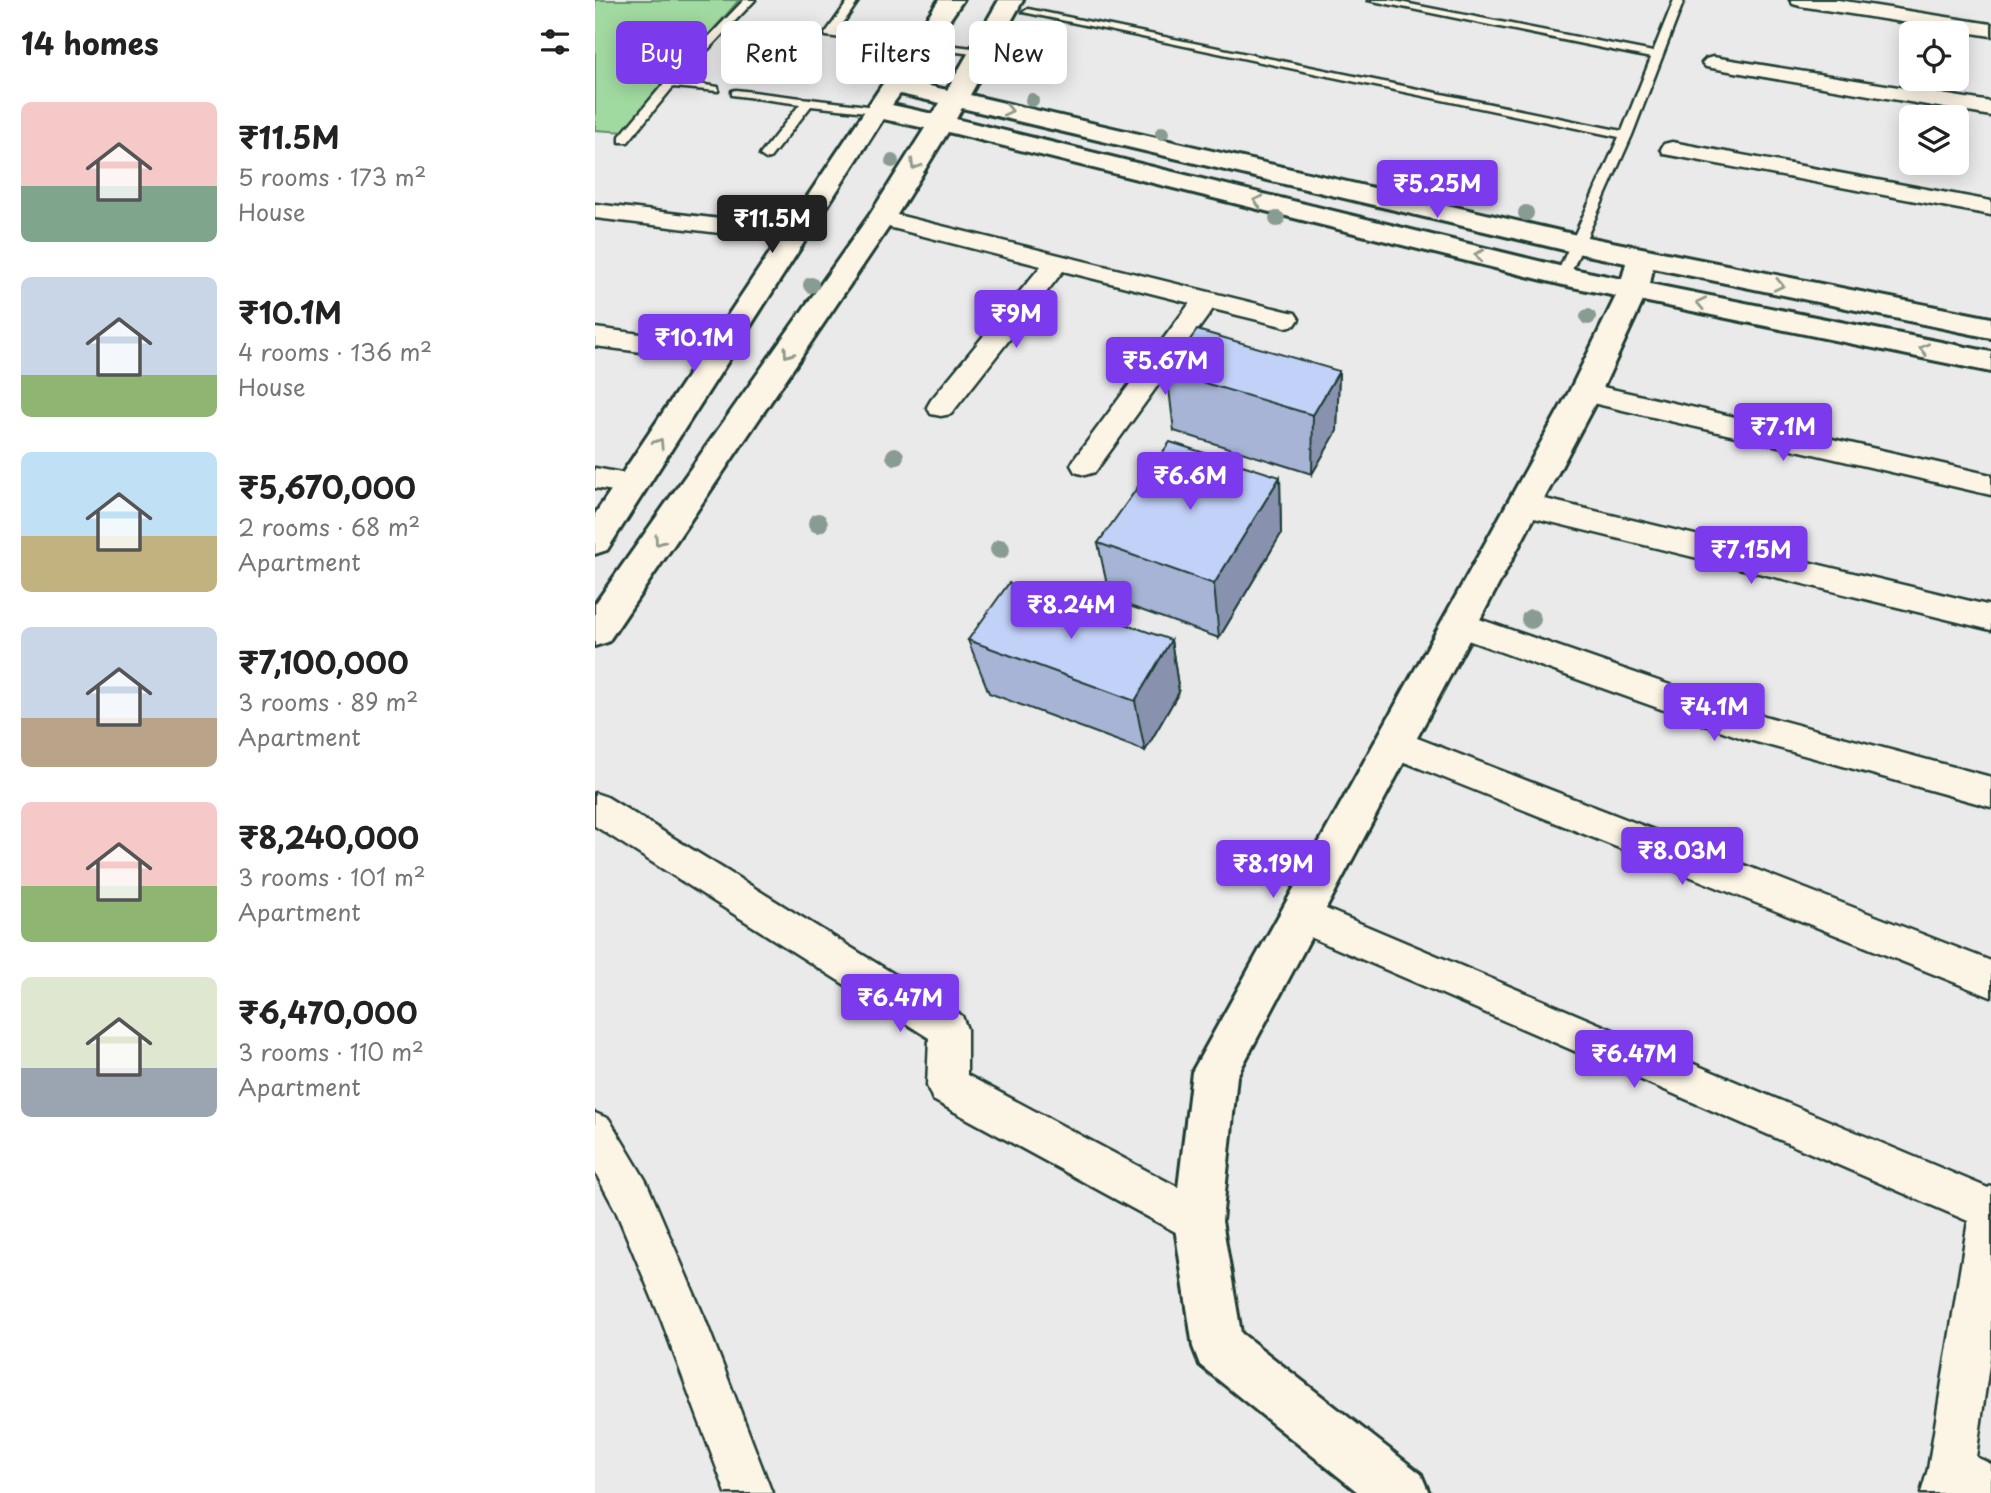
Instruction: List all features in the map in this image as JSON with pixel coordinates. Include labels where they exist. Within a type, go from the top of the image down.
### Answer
[{"type":"street","points":[[937,21],[951,0]]},
{"type":"street","points":[[1966,21],[1968,0]]},
{"type":"street","points":[[1810,1],[1934,21]]},
{"type":"street","points":[[1007,21],[1019,6]]},
{"type":"street","points":[[1969,27],[1991,30]]},
{"type":"street","points":[[1713,62],[1991,109]]},
{"type":"street","points":[[595,632],[881,218],[969,74]]},
{"type":"street","points":[[595,541],[894,85],[956,97],[1577,244],[1638,273],[1991,362]]},
{"type":"street","points":[[876,110],[941,123],[1563,276],[1638,273],[1991,328]]},
{"type":"street","points":[[1672,149],[1991,208]]},
{"type":"street","points":[[595,211],[796,235]]},
{"type":"street","points":[[881,218],[1055,264],[1286,319]]},
{"type":"street","points":[[941,407],[1055,264]]},
{"type":"street","points":[[1402,1493],[1218,1346],[1198,1222],[1215,1072],[1585,393],[1638,273]]},
{"type":"street","points":[[1086,465],[1206,300]]},
{"type":"street","points":[[595,337],[718,353]]},
{"type":"street","points":[[1585,393],[1991,485]]},
{"type":"street","points":[[595,478],[632,484]]},
{"type":"street","points":[[1524,505],[1991,618]]},
{"type":"street","points":[[1459,624],[1742,724],[1991,792]]},
{"type":"street","points":[[1394,743],[1991,979]]},
{"type":"street","points":[[595,808],[948,1030],[947,1086],[1198,1222]]},
{"type":"street","points":[[1300,915],[1991,1208],[1948,1481],[1991,1489]]},
{"type":"street","points":[[595,1133],[631,1196],[647,1233],[683,1319],[749,1493]]},
{"type":"lane","points":[[707,45],[750,0]]},
{"type":"lane","points":[[839,21],[854,0]]},
{"type":"lane","points":[[1373,0],[1656,56]]},
{"type":"lane","points":[[1563,276],[1626,135],[1679,0]]},
{"type":"lane","points":[[1019,6],[1626,135]]},
{"type":"lane","points":[[624,139],[669,84]]},
{"type":"lane","points":[[677,84],[714,89]]},
{"type":"lane","points":[[736,93],[876,110]]},
{"type":"lane","points":[[766,155],[808,102]]},
{"type":"green space","points":[[595,0],[739,0],[707,37],[707,21],[616,21],[616,84],[667,84],[626,132],[595,130]]},
{"type":"building","points":[[1197,330],[1339,371],[1313,415],[1167,372]]},
{"type":"building","points":[[1170,442],[1280,477],[1214,584],[1098,543]]},
{"type":"building","points":[[1009,583],[1171,640],[1135,701],[968,640]]}]
